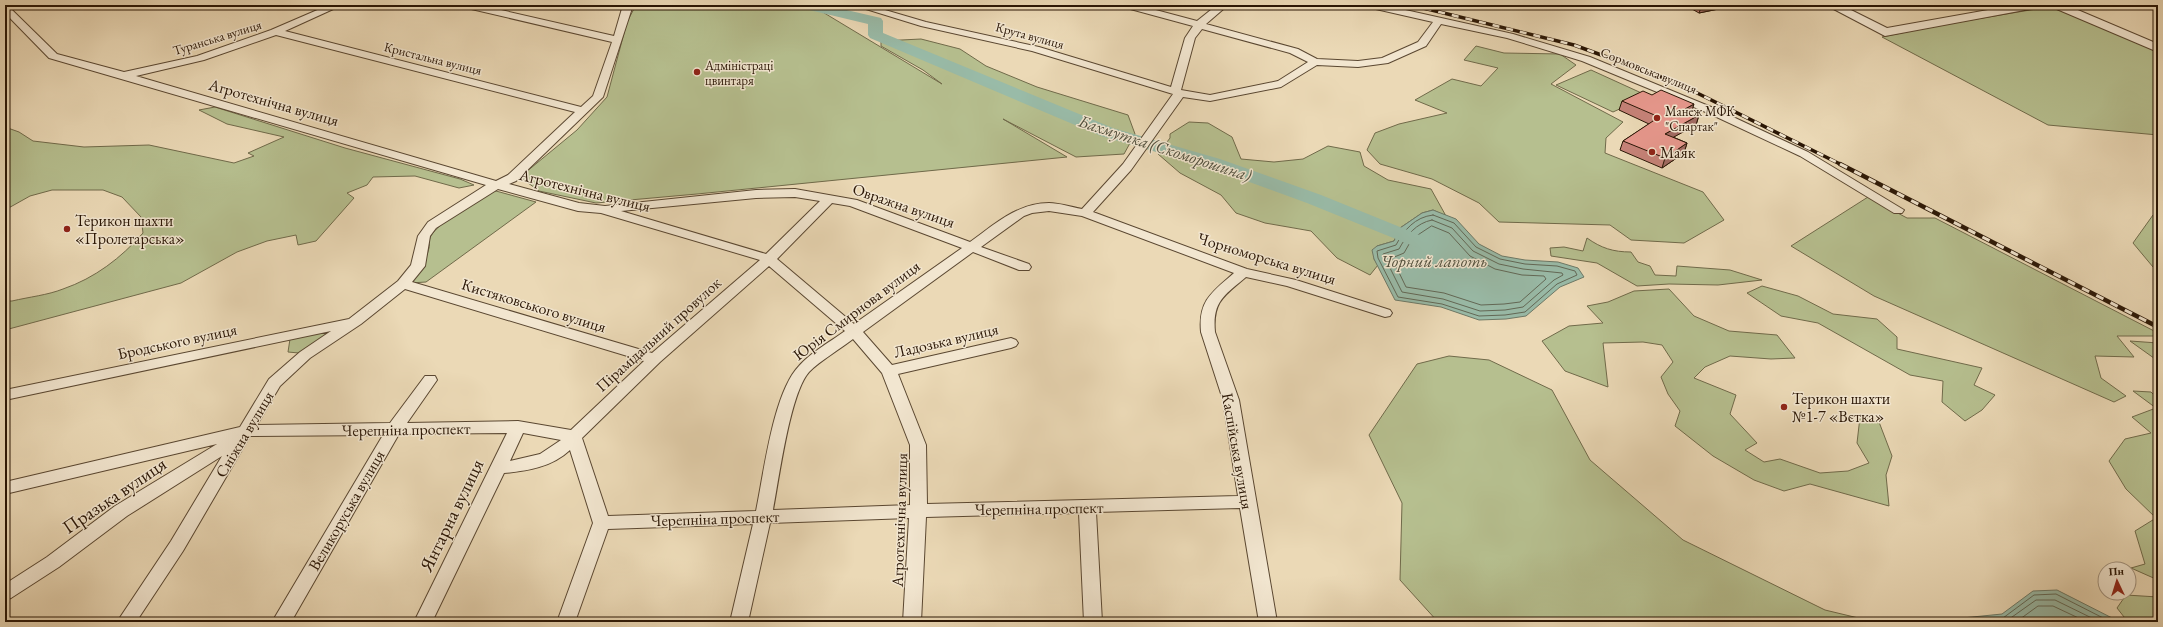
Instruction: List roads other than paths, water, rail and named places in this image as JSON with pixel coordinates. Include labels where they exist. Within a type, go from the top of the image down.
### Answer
[{"type":"street","name":"Туранська вулиця","points":[[123,75],[200,58],[275,32],[337,5]]},
{"type":"street","points":[[467,5],[618,40]]},
{"type":"street","name":"Сніжна вулиця","points":[[126,622],[177,546],[247,431],[274,383],[305,355],[356,321],[403,284],[418,266],[424,236],[432,225],[486,190],[512,178],[598,97],[618,40],[628,5]]},
{"type":"street","name":"Крута вулиця","points":[[858,5],[924,24],[1035,49],[1194,96],[1216,97],[1274,86],[1287,80],[1315,62]]},
{"type":"street","points":[[1126,5],[1200,24],[1294,51],[1315,62],[1351,64],[1384,61],[1422,44],[1439,20]]},
{"type":"street","points":[[1090,215],[1127,167],[1177,92],[1190,38],[1200,24],[1223,5]]},
{"type":"street","name":"Сормовська вулиця","points":[[1370,5],[1509,36],[1561,51],[1712,111],[1804,154],[1898,210]]},
{"type":"street","points":[[1832,5],[1885,32],[2035,5]]},
{"type":"street","points":[[2056,5],[2158,48]]},
{"type":"street","name":"Агротехнічна вулиця","points":[[5,8],[53,56],[123,75],[498,185],[578,207],[602,209],[769,259],[854,331],[889,371],[918,444],[918,511],[912,622]]},
{"type":"street","name":"Кристальна вулиця","points":[[275,32],[584,111]]},
{"type":"street","name":"Овражна вулиця","points":[[602,209],[756,194],[795,193],[852,203],[1024,267]]},
{"type":"street","name":"Пірамідальний провулок","points":[[498,468],[532,465],[548,458],[655,359],[769,259],[828,200]]},
{"type":"street","name":"Чорноморська вулиця","points":[[1050,206],[1090,215],[1243,272],[1291,283],[1385,313]]},
{"type":"street","name":"Юрія Смирнова вулиця","points":[[739,622],[763,517],[786,405],[792,387],[804,369],[854,331],[1016,215],[1030,209],[1050,206]]},
{"type":"street","name":"Каспійська вулиця","points":[[1243,272],[1210,301],[1206,320],[1208,332],[1231,400],[1268,622]]},
{"type":"street","name":"Кистяковського вулиця","points":[[403,284],[655,359]]},
{"type":"street","name":"Бродського вулиця","points":[[5,396],[356,321]]},
{"type":"street","name":"Ладозька вулиця","points":[[889,371],[1011,343]]},
{"type":"street","name":"Великоруська вулиця","points":[[281,622],[394,429],[430,380]]},
{"type":"street","name":"Черепніна проспект","points":[[5,488],[247,431],[518,427],[573,436]]},
{"type":"street","name":"Янтарна вулиця","points":[[423,622],[518,427]]},
{"type":"street","name":"Празька вулиця","points":[[5,593],[53,562],[122,511],[193,468],[247,431]]},
{"type":"street","points":[[566,622],[602,523],[573,436]]},
{"type":"street","name":"Черепніна проспект","points":[[602,523],[918,511],[1247,502]]},
{"type":"street","points":[[1087,507],[1093,622]]},
{"type":"water","name":"Чорний лапоть","points":[[1433,210],[1456,219],[1479,244],[1502,256],[1525,260],[1558,262],[1578,268],[1584,277],[1560,287],[1526,316],[1506,319],[1479,320],[1441,307],[1395,300],[1374,259],[1372,250],[1377,246],[1394,241],[1400,228],[1422,213]]},
{"type":"water","points":[[2057,590],[2120,622],[1923,622],[2002,614],[2033,591]]},
{"type":"waterway","name":"Бахмутка (Скоморошина)","points":[[806,5],[876,21],[875,35],[989,84],[1107,132],[1214,163],[1314,199],[1425,244]]},
{"type":"railway","points":[[1411,5],[1574,45],[1675,82],[1840,164]]},
{"type":"railway","points":[[1840,164],[2158,327]]},
{"type":"place","name":"Адміністраці цвинтаря","points":[[697,72]]},
{"type":"place","name":"Манеж МФК \"Спартак\"","points":[[1657,118]]},
{"type":"place","name":"Маяк","points":[[1652,152]]},
{"type":"place","name":"Терикон шахти «Пролетарська»","points":[[67,229]]},
{"type":"place","name":"Терикон шахти №1-7 «Вєтка»","points":[[1784,407]]}]
